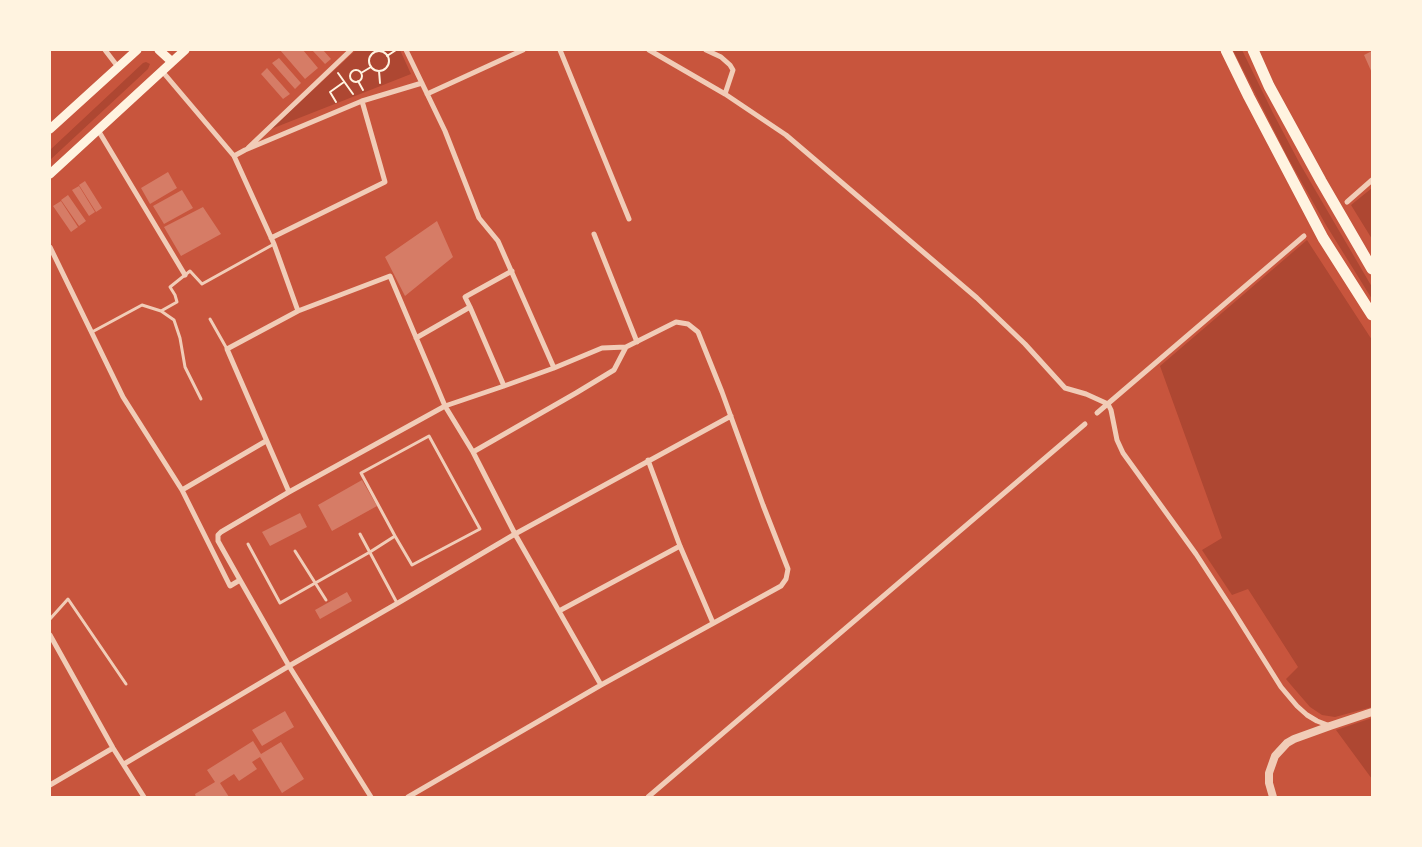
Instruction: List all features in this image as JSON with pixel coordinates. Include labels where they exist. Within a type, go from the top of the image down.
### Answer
[{"type":"highway","points":[[1226,50],[1323,238],[1372,315]]},
{"type":"highway","points":[[1253,50],[1316,172],[1372,268]]},
{"type":"main road","points":[[51,126],[119,68],[137,50]]},
{"type":"main road","points":[[159,50],[171,62]]},
{"type":"main road","points":[[50,174],[184,50]]},
{"type":"street","points":[[105,50],[119,68]]},
{"type":"street","points":[[245,150],[352,50]]},
{"type":"street","points":[[406,50],[445,131],[479,218],[498,241],[554,368]]},
{"type":"street","points":[[427,94],[523,50]]},
{"type":"street","points":[[560,50],[629,219]]},
{"type":"street","points":[[650,50],[725,94],[786,135],[977,298],[1025,344],[1065,388],[1108,404]]},
{"type":"street","points":[[706,50],[721,57],[733,70],[725,94]]},
{"type":"street","points":[[161,71],[234,156],[274,244],[298,311]]},
{"type":"street","points":[[234,156],[362,101],[422,83]]},
{"type":"street","points":[[271,238],[385,182],[362,101]]},
{"type":"street","points":[[98,130],[185,275]]},
{"type":"street","points":[[1347,202],[1372,180]]},
{"type":"street","points":[[594,234],[636,342]]},
{"type":"street","points":[[1097,413],[1304,236]]},
{"type":"street","points":[[50,246],[123,397],[182,490],[230,586],[240,580]]},
{"type":"street","points":[[504,386],[465,297],[512,271]]},
{"type":"street","points":[[288,492],[227,349],[298,311],[390,276],[445,406],[473,452],[515,534],[601,685]]},
{"type":"street","points":[[416,338],[470,308]]},
{"type":"street","points":[[371,797],[289,666],[218,541],[220,532],[288,492],[445,406],[554,368],[602,348],[626,347],[676,322],[691,325],[698,332],[788,569],[788,573],[781,586],[601,685],[408,797]]},
{"type":"street","points":[[473,452],[614,370],[626,347]]},
{"type":"street","points":[[1108,404],[1117,440],[1123,453],[1196,554],[1281,687],[1297,706],[1307,714],[1317,721],[1330,726]]},
{"type":"street","points":[[124,764],[515,534],[731,416]]},
{"type":"street","points":[[648,797],[1085,424]]},
{"type":"street","points":[[182,490],[266,441]]},
{"type":"street","points":[[648,460],[680,546],[713,623]]},
{"type":"street","points":[[559,611],[680,546]]},
{"type":"street","points":[[50,635],[112,748],[144,797]]},
{"type":"street","points":[[50,649],[56,645]]},
{"type":"street","points":[[1272,797],[1269,773],[1275,756],[1280,750],[1294,739],[1372,712]]},
{"type":"street","points":[[50,785],[112,748]]},
{"type":"lane","points":[[161,311],[177,302],[176,295],[170,287],[190,271],[202,284],[274,244]]},
{"type":"lane","points":[[92,332],[142,305],[161,311],[174,320],[180,338],[185,367],[201,399]]},
{"type":"lane","points":[[210,319],[227,349]]},
{"type":"lane","points":[[429,436],[480,529],[412,565],[395,536],[361,473],[429,436]]},
{"type":"lane","points":[[360,534],[398,603]]},
{"type":"lane","points":[[248,544],[280,603],[395,536]]},
{"type":"lane","points":[[295,551],[326,600]]},
{"type":"lane","points":[[50,619],[68,599],[126,684]]},
{"type":"path","points":[[370,50],[373,54]]},
{"type":"path","points":[[387,56],[396,50]]},
{"type":"path","points":[[381,52],[387,56],[389,61],[386,69],[379,71],[371,67],[369,60],[373,54],[381,52]]},
{"type":"path","points":[[349,67],[352,72],[351,78],[354,81],[358,81],[363,90]]},
{"type":"path","points":[[361,73],[371,67]]},
{"type":"path","points":[[352,72],[358,70],[361,73]]},
{"type":"path","points":[[336,71],[353,94]]},
{"type":"path","points":[[379,71],[380,84]]},
{"type":"path","points":[[358,81],[362,78],[361,73]]},
{"type":"path","points":[[336,102],[330,92],[344,82]]},
{"type":"shaded area","points":[[356,50],[400,50],[411,74],[271,129]]},
{"type":"shaded area","points":[[1233,50],[1242,50],[1300,164],[1372,287],[1372,299],[1326,225],[1288,158]]},
{"type":"shaded area","points":[[146,62],[150,64],[148,69],[50,160],[50,150]]},
{"type":"shaded area","points":[[1372,188],[1372,239],[1351,205]]},
{"type":"shaded area","points":[[1307,240],[1372,340],[1372,707],[1335,717],[1322,715],[1310,707],[1286,679],[1298,667],[1248,589],[1232,595],[1202,550],[1222,538],[1160,366]]},
{"type":"shaded area","points":[[1372,718],[1372,779],[1336,730]]},
{"type":"building","points":[[280,50],[303,50],[318,68],[305,79]]},
{"type":"building","points":[[312,50],[323,50],[331,59],[325,64]]},
{"type":"building","points":[[1372,51],[1372,73],[1364,55]]},
{"type":"building","points":[[279,58],[301,83],[295,89],[272,63]]},
{"type":"building","points":[[267,68],[290,94],[283,99],[261,74]]},
{"type":"building","points":[[168,172],[177,188],[150,204],[141,188]]},
{"type":"building","points":[[85,181],[102,208],[96,212],[79,185]]},
{"type":"building","points":[[79,186],[95,212],[89,216],[72,190]]},
{"type":"building","points":[[182,190],[193,208],[164,224],[153,206]]},
{"type":"building","points":[[68,195],[86,221],[79,226],[61,200]]},
{"type":"building","points":[[61,201],[78,227],[71,232],[53,206]]},
{"type":"building","points":[[203,207],[221,234],[181,256],[164,227]]},
{"type":"building","points":[[437,221],[453,257],[405,296],[385,257]]},
{"type":"building","points":[[362,480],[377,506],[332,531],[318,505]]},
{"type":"building","points":[[300,513],[307,527],[270,546],[262,532]]},
{"type":"building","points":[[347,592],[352,601],[320,619],[315,610]]},
{"type":"building","points":[[285,711],[294,727],[262,746],[252,730]]},
{"type":"building","points":[[253,741],[261,754],[281,742],[304,779],[282,793],[260,757],[252,762],[257,769],[239,781],[234,774],[220,783],[229,797],[196,797],[195,794],[215,782],[207,770]]}]
